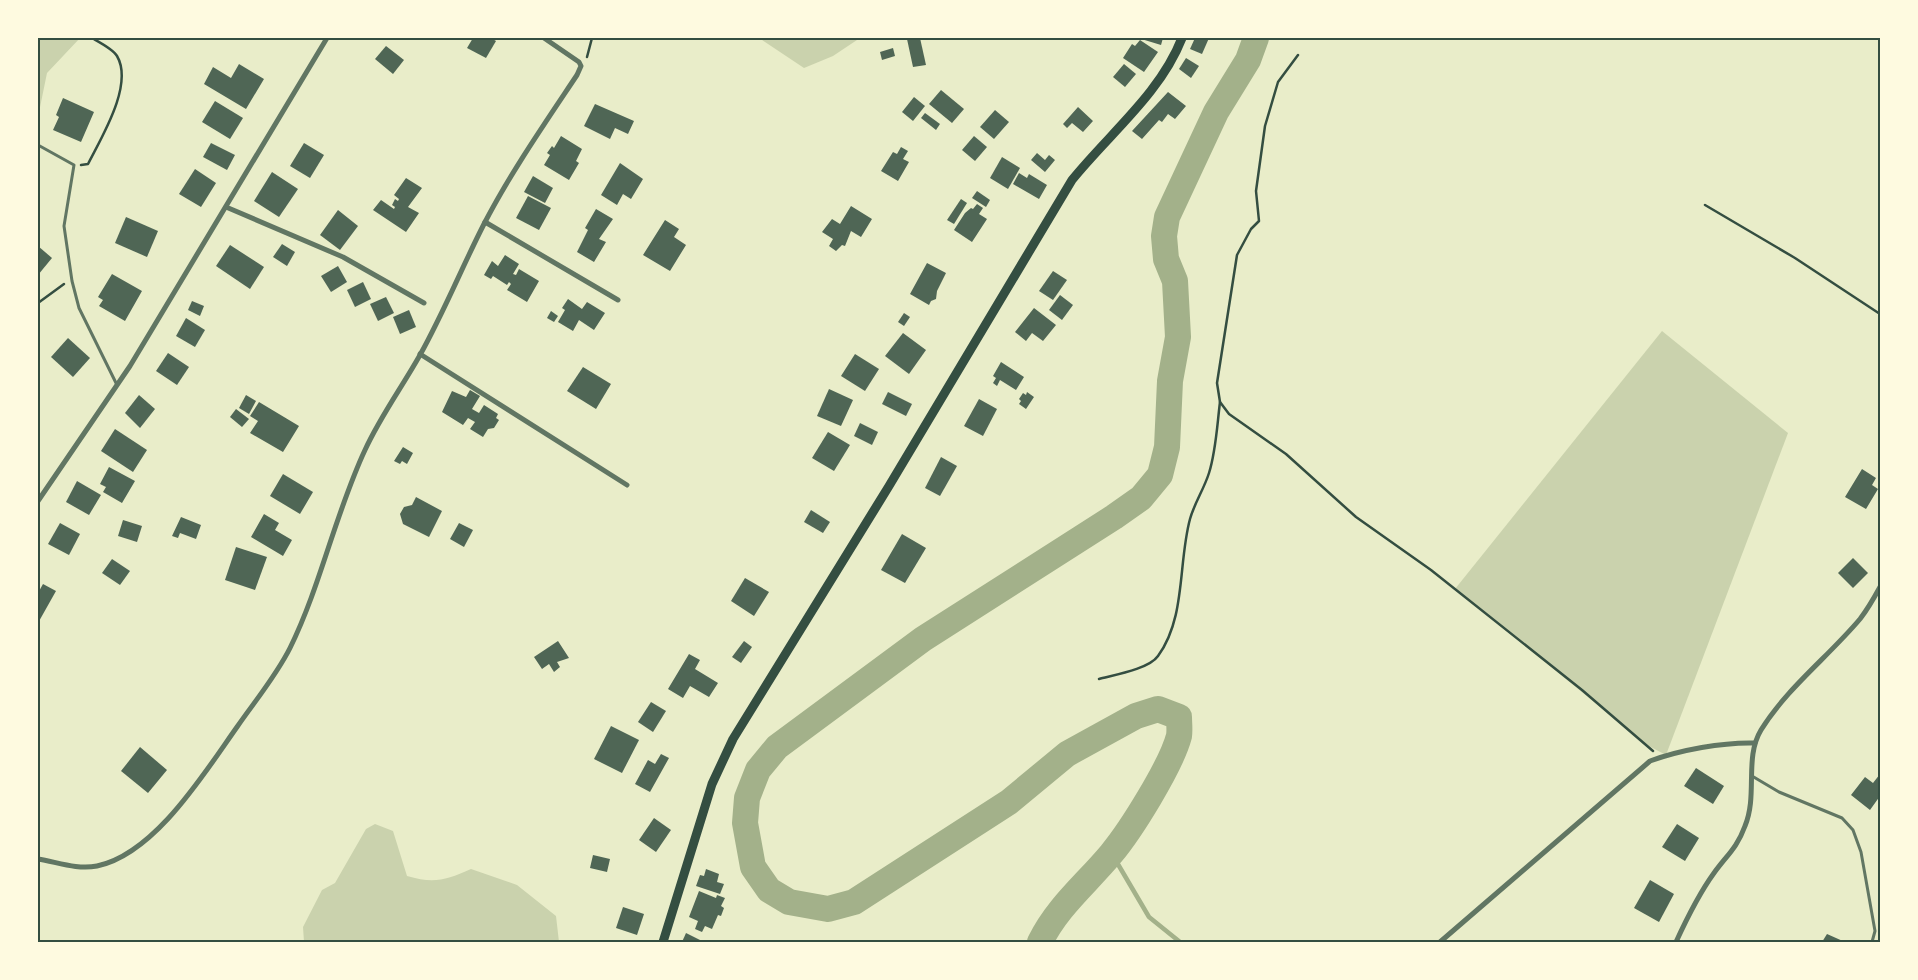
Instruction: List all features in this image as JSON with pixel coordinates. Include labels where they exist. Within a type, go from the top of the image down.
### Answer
[{"type":"main road","points":[[664,942],[712,784],[733,739],[889,486],[1072,180],[1098,148],[1155,88],[1173,61],[1182,38]]},
{"type":"street","points":[[38,501],[117,385],[226,208],[327,38]]},
{"type":"street","points":[[38,859],[78,867],[96,866],[125,854],[154,832],[206,770],[274,676],[290,648],[342,505],[366,448],[420,354],[485,222],[523,156],[577,75],[581,66],[573,57],[544,38]]},
{"type":"street","points":[[226,208],[343,257],[424,303]]},
{"type":"street","points":[[485,222],[618,300]]},
{"type":"street","points":[[420,354],[628,486]]},
{"type":"street","points":[[1676,942],[1692,906],[1715,872],[1736,848],[1752,803],[1755,744],[1768,720],[1860,618],[1880,587]]},
{"type":"street","points":[[1440,942],[1623,782],[1650,761],[1666,755],[1741,743],[1755,744]]},
{"type":"lane","points":[[38,145],[74,165],[64,226],[72,281],[79,308],[117,385]]},
{"type":"lane","points":[[1752,776],[1779,792],[1842,818],[1853,830],[1861,852],[1874,931],[1872,942]]},
{"type":"path","points":[[74,165],[88,164],[117,104],[122,74],[117,55],[92,38]]},
{"type":"path","points":[[581,66],[587,60],[592,38]]},
{"type":"path","points":[[1098,680],[1140,668],[1157,658],[1165,643],[1177,609],[1181,567],[1190,519],[1209,473],[1220,402],[1217,383],[1236,255],[1251,230],[1259,221],[1256,191],[1265,126],[1278,82],[1298,55]]},
{"type":"path","points":[[1705,205],[1795,258],[1880,314]]},
{"type":"path","points":[[38,303],[58,286],[72,281]]},
{"type":"path","points":[[1220,402],[1229,414],[1286,454],[1356,517],[1431,570],[1582,690],[1653,751],[1666,755]]},
{"type":"green space","points":[[38,38],[80,38],[47,73],[38,117]]},
{"type":"green space","points":[[759,38],[860,38],[833,56],[804,68]]},
{"type":"green space","points":[[1662,331],[1788,433],[1666,755],[1647,745],[1455,589]]},
{"type":"green space","points":[[375,824],[393,831],[407,876],[425,880],[440,880],[471,869],[517,885],[556,916],[559,942],[304,942],[303,927],[322,890],[335,883],[366,829]]},
{"type":"building","points":[[473,38],[491,38],[496,41],[486,58],[467,48]]},
{"type":"building","points":[[920,38],[926,65],[913,67],[907,39]]},
{"type":"building","points":[[1138,38],[1163,38],[1161,45]]},
{"type":"building","points":[[1195,38],[1209,38],[1202,54],[1190,49]]},
{"type":"building","points":[[1140,40],[1158,52],[1144,72],[1123,58],[1132,44],[1135,46]]},
{"type":"building","points":[[386,46],[404,60],[393,74],[375,59]]},
{"type":"building","points":[[893,48],[895,56],[882,60],[880,52]]},
{"type":"building","points":[[1186,58],[1199,66],[1191,78],[1179,69]]},
{"type":"building","points":[[239,64],[264,79],[246,109],[204,84],[213,67],[231,78]]},
{"type":"building","points":[[1124,64],[1136,74],[1125,87],[1113,77]]},
{"type":"building","points":[[941,90],[964,109],[952,123],[929,104]]},
{"type":"building","points":[[1168,92],[1186,106],[1175,119],[1168,114],[1162,122],[1159,120],[1142,139],[1132,131]]},
{"type":"building","points":[[914,97],[925,106],[913,121],[902,112]]},
{"type":"building","points":[[63,98],[94,112],[81,142],[53,130],[59,117],[56,115]]},
{"type":"building","points":[[215,101],[243,118],[230,139],[202,122]]},
{"type":"building","points":[[595,104],[634,121],[628,134],[615,128],[610,139],[584,126]]},
{"type":"building","points":[[1078,107],[1093,121],[1083,132],[1072,123],[1067,128],[1063,124]]},
{"type":"building","points":[[995,110],[1009,122],[994,139],[980,127]]},
{"type":"building","points":[[925,113],[940,124],[936,130],[921,118]]},
{"type":"building","points":[[561,136],[582,149],[576,161],[579,163],[569,180],[544,165],[550,155],[547,153],[552,146],[554,148]]},
{"type":"building","points":[[974,136],[987,147],[975,161],[962,150]]},
{"type":"building","points":[[211,143],[235,155],[227,170],[203,157]]},
{"type":"building","points":[[304,143],[324,155],[310,178],[290,166]]},
{"type":"building","points":[[901,147],[908,151],[903,159],[909,162],[898,181],[881,171],[893,152],[897,154]]},
{"type":"building","points":[[1037,153],[1045,160],[1049,155],[1055,160],[1045,172],[1031,160]]},
{"type":"building","points":[[1002,157],[1020,168],[1008,189],[990,178]]},
{"type":"building","points":[[620,163],[643,179],[631,199],[623,194],[617,205],[601,195]]},
{"type":"building","points":[[195,169],[216,183],[201,207],[179,194]]},
{"type":"building","points":[[272,172],[298,189],[279,217],[254,201]]},
{"type":"building","points":[[1019,173],[1027,178],[1029,174],[1047,185],[1039,199],[1013,184]]},
{"type":"building","points":[[533,176],[553,188],[545,203],[524,192]]},
{"type":"building","points":[[406,178],[422,188],[408,207],[419,213],[406,232],[373,210],[381,200],[394,209],[395,207],[392,205],[395,199],[398,201],[399,199],[394,195]]},
{"type":"building","points":[[977,191],[990,200],[986,207],[972,198]]},
{"type":"building","points":[[528,196],[551,208],[539,230],[516,218]]},
{"type":"building","points":[[961,199],[967,203],[954,224],[947,220]]},
{"type":"building","points":[[977,204],[983,208],[979,214],[987,219],[972,242],[954,230],[965,213],[971,208],[973,209]]},
{"type":"building","points":[[851,206],[872,219],[861,237],[851,231],[845,246],[842,245],[836,251],[829,246],[833,239],[822,232],[832,219],[840,224]]},
{"type":"building","points":[[596,209],[613,219],[599,239],[606,242],[594,262],[577,252],[588,230],[585,228]]},
{"type":"building","points":[[338,210],[358,226],[340,250],[320,235]]},
{"type":"building","points":[[126,217],[158,231],[147,257],[115,243]]},
{"type":"building","points":[[665,220],[679,229],[674,237],[686,245],[670,271],[643,255]]},
{"type":"building","points":[[282,244],[295,252],[287,266],[273,257]]},
{"type":"building","points":[[230,245],[264,267],[250,289],[216,266]]},
{"type":"building","points":[[38,246],[52,258],[38,275]]},
{"type":"building","points":[[505,255],[519,264],[513,274],[516,275],[519,269],[539,281],[527,302],[507,290],[511,284],[509,282],[507,285],[493,276],[491,279],[484,275],[492,261],[498,266]]},
{"type":"building","points":[[927,263],[946,273],[937,291],[936,299],[931,301],[929,305],[910,294]]},
{"type":"building","points":[[338,266],[347,282],[331,292],[321,276]]},
{"type":"building","points":[[1053,271],[1067,280],[1053,300],[1039,291]]},
{"type":"building","points":[[112,274],[142,291],[125,321],[99,306],[103,300],[98,297]]},
{"type":"building","points":[[363,282],[371,299],[355,307],[347,290]]},
{"type":"building","points":[[1060,295],[1073,305],[1062,320],[1049,310]]},
{"type":"building","points":[[386,297],[394,313],[378,321],[370,304]]},
{"type":"building","points":[[568,299],[582,309],[587,302],[605,313],[594,330],[579,320],[573,331],[558,322],[565,310],[562,308]]},
{"type":"building","points":[[192,301],[204,306],[200,316],[188,310]]},
{"type":"building","points":[[1034,308],[1056,325],[1043,341],[1032,333],[1026,341],[1015,332]]},
{"type":"building","points":[[409,310],[416,327],[400,334],[393,317]]},
{"type":"building","points":[[551,311],[558,316],[554,322],[547,318]]},
{"type":"building","points":[[904,313],[910,317],[904,326],[898,322]]},
{"type":"building","points":[[186,318],[205,330],[195,347],[176,336]]},
{"type":"building","points":[[903,333],[926,350],[909,374],[885,356]]},
{"type":"building","points":[[68,338],[90,358],[73,377],[51,357]]},
{"type":"building","points":[[168,353],[189,367],[177,385],[156,371]]},
{"type":"building","points":[[855,354],[879,369],[865,391],[841,376]]},
{"type":"building","points":[[1001,362],[1024,377],[1016,390],[1000,380],[997,386],[993,383],[996,378],[993,376]]},
{"type":"building","points":[[583,367],[611,384],[596,409],[567,391]]},
{"type":"building","points":[[829,389],[853,400],[841,426],[817,416]]},
{"type":"building","points":[[470,390],[480,396],[472,409],[479,413],[484,405],[498,414],[496,418],[499,420],[494,428],[488,429],[483,437],[470,429],[475,422],[468,418],[463,425],[442,412],[452,391],[466,397]]},
{"type":"building","points":[[888,392],[912,404],[906,416],[882,404]]},
{"type":"building","points":[[1027,392],[1034,397],[1026,409],[1019,404],[1021,401],[1019,399],[1023,393],[1026,395]]},
{"type":"building","points":[[139,395],[155,409],[140,428],[125,413]]},
{"type":"building","points":[[246,395],[256,401],[249,414],[239,408]]},
{"type":"building","points":[[979,399],[997,409],[983,436],[964,426]]},
{"type":"building","points":[[259,402],[299,426],[283,452],[250,433],[258,421],[250,416]]},
{"type":"building","points":[[236,409],[249,419],[242,427],[230,417]]},
{"type":"building","points":[[860,423],[878,432],[872,445],[854,436]]},
{"type":"building","points":[[115,429],[147,450],[133,472],[101,451]]},
{"type":"building","points":[[828,432],[850,445],[834,471],[812,458]]},
{"type":"building","points":[[403,447],[413,453],[407,464],[402,461],[400,464],[394,461]]},
{"type":"building","points":[[941,457],[957,466],[940,496],[925,488]]},
{"type":"building","points":[[109,467],[135,481],[122,503],[103,492],[106,487],[100,484]]},
{"type":"building","points":[[1862,469],[1876,478],[1872,485],[1878,489],[1866,509],[1845,497]]},
{"type":"building","points":[[283,474],[313,492],[300,514],[270,496]]},
{"type":"building","points":[[77,481],[101,495],[89,515],[66,502]]},
{"type":"building","points":[[416,497],[442,511],[429,537],[403,524],[400,514],[404,507],[412,505]]},
{"type":"building","points":[[811,510],[830,522],[823,533],[804,522]]},
{"type":"building","points":[[264,514],[279,523],[275,530],[292,540],[283,556],[251,537]]},
{"type":"building","points":[[181,517],[201,525],[196,539],[180,533],[178,538],[172,536]]},
{"type":"building","points":[[123,520],[142,526],[137,542],[118,536]]},
{"type":"building","points":[[60,523],[80,534],[69,555],[48,544]]},
{"type":"building","points":[[459,523],[473,530],[464,547],[450,539]]},
{"type":"building","points":[[902,534],[926,548],[905,583],[881,570]]},
{"type":"building","points":[[236,547],[267,557],[255,590],[225,580]]},
{"type":"building","points":[[1853,558],[1868,573],[1853,588],[1838,573]]},
{"type":"building","points":[[112,559],[130,571],[120,585],[102,573]]},
{"type":"building","points":[[745,578],[769,592],[754,616],[731,601]]},
{"type":"building","points":[[43,584],[56,591],[38,623],[38,593]]},
{"type":"building","points":[[558,641],[569,658],[557,662],[560,667],[554,672],[549,664],[542,669],[534,657]]},
{"type":"building","points":[[744,641],[752,647],[741,663],[732,657]]},
{"type":"building","points":[[689,654],[700,660],[695,669],[718,683],[709,697],[690,686],[683,698],[668,689]]},
{"type":"building","points":[[651,702],[666,711],[653,732],[638,722]]},
{"type":"building","points":[[611,726],[639,740],[622,773],[594,759]]},
{"type":"building","points":[[140,747],[167,770],[148,793],[121,771]]},
{"type":"building","points":[[661,754],[669,758],[650,792],[635,784],[648,760],[655,764]]},
{"type":"building","points":[[1696,768],[1724,786],[1713,804],[1684,786]]},
{"type":"building","points":[[1880,774],[1880,796],[1870,810],[1851,795],[1865,777],[1873,783]]},
{"type":"building","points":[[654,818],[671,830],[656,852],[639,840]]},
{"type":"building","points":[[1677,824],[1699,838],[1685,861],[1662,847]]},
{"type":"building","points":[[593,855],[610,859],[607,872],[590,868]]},
{"type":"building","points":[[706,869],[719,874],[717,882],[724,884],[720,894],[696,886],[700,875],[704,876]]},
{"type":"building","points":[[1650,880],[1674,894],[1659,922],[1634,908]]},
{"type":"building","points":[[699,891],[716,898],[717,895],[725,898],[721,906],[724,908],[721,916],[718,915],[712,929],[705,926],[702,932],[695,929],[698,921],[689,917]]},
{"type":"building","points":[[623,907],[644,914],[637,935],[616,928]]},
{"type":"building","points":[[686,933],[704,942],[682,942]]},
{"type":"building","points":[[1827,934],[1845,942],[1822,942]]},
{"type":"waterway","points":[[1040,942],[1055,917],[1111,854],[1139,814],[1175,749],[1179,736],[1179,717],[1158,709],[1136,716],[1067,754],[1009,802],[854,902],[828,909],[789,902],[769,890],[753,867],[745,823],[747,798],[758,770],[777,747],[923,639],[1141,498],[1160,475],[1167,447],[1170,381],[1178,337],[1175,281],[1166,259],[1164,236],[1167,217],[1216,112],[1248,60],[1256,38]]},
{"type":"waterway","points":[[1112,854],[1149,917],[1180,942]]}]
